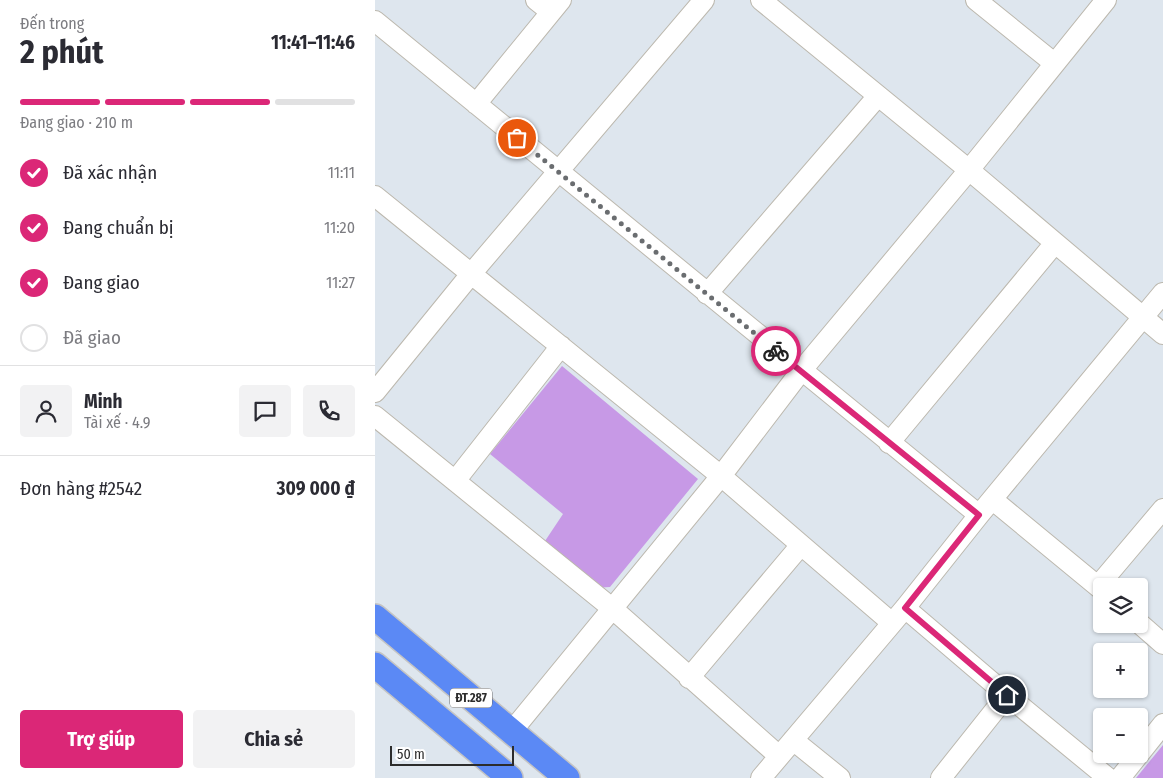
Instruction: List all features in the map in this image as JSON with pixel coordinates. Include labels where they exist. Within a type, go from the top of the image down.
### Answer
[{"type":"main road","name":"ĐT.287","points":[[375,617],[567,778]]},
{"type":"main road","name":"ĐT.287","points":[[375,665],[510,778]]},
{"type":"street","points":[[375,392],[471,274],[704,0]]},
{"type":"street","points":[[761,0],[969,170],[1163,334]]},
{"type":"street","points":[[976,0],[1054,63]]},
{"type":"street","points":[[512,731],[721,476],[801,371],[969,170],[1106,0]]},
{"type":"street","points":[[476,104],[549,4]]},
{"type":"street","points":[[375,21],[979,515]]},
{"type":"street","points":[[707,294],[878,96]]},
{"type":"street","points":[[376,199],[721,476],[892,623]]},
{"type":"street","points":[[889,442],[1055,243]]},
{"type":"street","points":[[761,778],[905,608],[979,515],[1163,293]]},
{"type":"street","points":[[455,481],[561,346]]},
{"type":"street","points":[[375,416],[613,609],[779,756]]},
{"type":"street","points":[[993,500],[1093,582]]},
{"type":"street","points":[[1108,578],[1163,509]]},
{"type":"street","points":[[689,678],[801,546]]},
{"type":"street","points":[[905,608],[1108,778]]},
{"type":"street","points":[[1148,630],[1163,644]]},
{"type":"street","points":[[941,778],[1007,695]]},
{"type":"street","points":[[1120,778],[1163,724]]},
{"type":"street","points":[[793,740],[840,778]]},
{"type":"shaded area","points":[[562,366],[698,479],[610,587],[593,588],[541,547],[563,514],[490,454]]},
{"type":"shaded area","points":[[1163,745],[1163,778],[1136,778]]},
{"type":"way so far","points":[[517,138],[776,351]]},
{"type":"route","points":[[776,351],[979,515],[905,608],[1007,695]]}]
